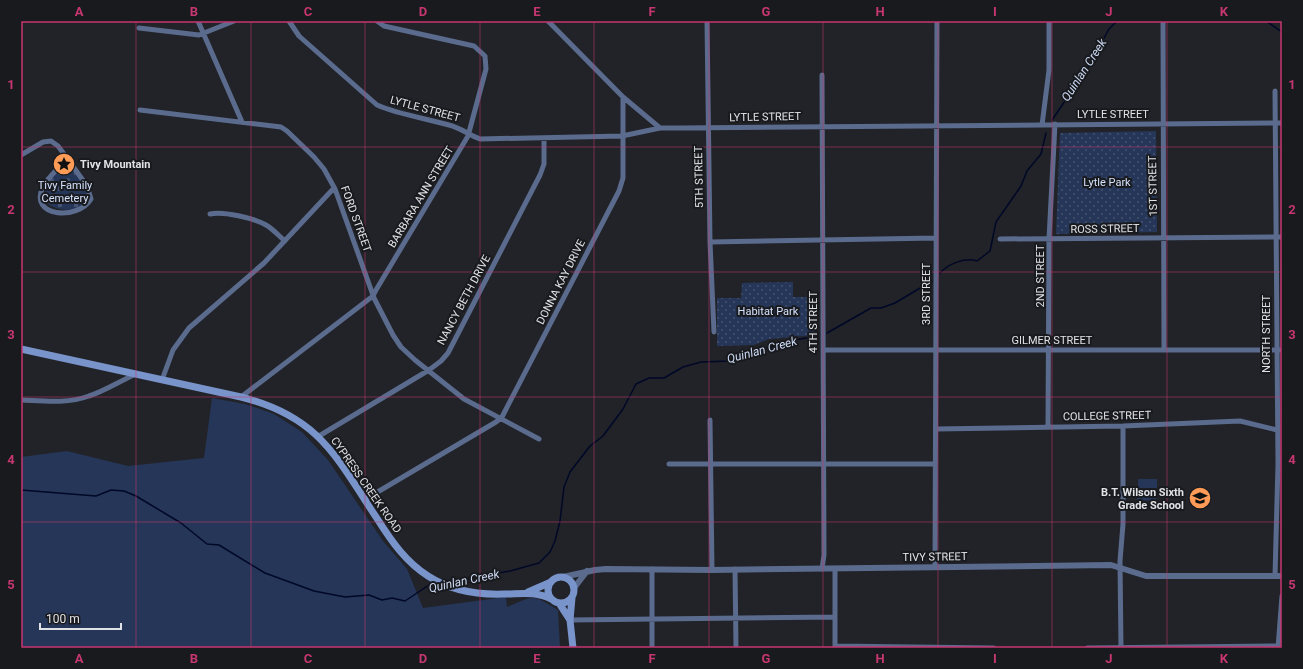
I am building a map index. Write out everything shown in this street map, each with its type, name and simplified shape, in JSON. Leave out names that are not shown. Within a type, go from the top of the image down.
[{"type":"main road","name":"CYPRESS CREEK ROAD","points":[[21,349],[241,396],[259,401],[287,413],[319,436],[336,457],[400,552],[412,564],[436,580],[464,591],[493,594],[526,593],[544,595],[551,599]]},
{"type":"main road","points":[[572,598],[565,603],[559,603],[551,599],[548,590],[551,582],[554,579],[563,577],[570,580],[574,588],[570,620],[573,648]]},
{"type":"main road","name":"CYPRESS CREEK ROAD","points":[[526,593],[551,582]]},
{"type":"main road","points":[[559,603],[570,620]]},
{"type":"street","points":[[198,21],[242,122]]},
{"type":"street","points":[[140,28],[190,35],[204,33],[234,21]]},
{"type":"street","name":"LYTLE STREET","points":[[289,21],[299,36],[378,105],[390,111],[466,130],[469,134],[480,139],[622,136],[660,128],[1282,123]]},
{"type":"street","name":"BARBARA ANN STREET","points":[[241,396],[372,296],[469,134],[486,68],[485,56],[482,51],[474,46],[384,26],[377,21]]},
{"type":"street","points":[[548,21],[623,97],[660,128]]},
{"type":"street","name":"5TH STREET","points":[[707,21],[710,242],[714,332]]},
{"type":"street","name":"3RD STREET","points":[[935,567],[936,21]]},
{"type":"street","points":[[1042,124],[1049,70],[1049,21]]},
{"type":"street","name":"1ST STREET","points":[[1163,21],[1162,125],[1164,350]]},
{"type":"street","name":"4TH STREET","points":[[822,75],[822,568]]},
{"type":"street","name":"NORTH STREET","points":[[1275,90],[1276,237],[1279,350],[1277,430],[1280,464],[1275,576]]},
{"type":"street","name":"DONNA KAY DRIVE","points":[[364,500],[500,418],[506,412],[619,191],[623,178],[623,97]]},
{"type":"street","name":"FORD STREET","points":[[140,110],[281,127],[287,131],[314,157],[334,188],[372,296],[396,341],[410,356],[464,399],[539,439]]},
{"type":"street","name":"2ND STREET","points":[[1048,427],[1050,350],[1049,239],[1055,124]]},
{"type":"street","name":"NANCY BETH DRIVE","points":[[319,436],[429,370],[441,361],[448,353],[540,175],[544,164],[544,138]]},
{"type":"street","points":[[21,155],[43,142],[51,141],[58,146],[67,158],[87,186],[91,199],[85,207],[63,214],[55,213],[45,208],[41,199],[41,193],[46,181],[67,158]]},
{"type":"street","points":[[162,380],[173,350],[189,328],[264,263],[334,188]]},
{"type":"street","points":[[210,214],[221,213],[260,222],[271,228],[285,241]]},
{"type":"street","name":"ROSS STREET","points":[[1000,239],[1282,237]]},
{"type":"street","points":[[710,242],[936,238]]},
{"type":"street","name":"GILMER STREET","points":[[823,350],[1279,350]]},
{"type":"street","points":[[21,400],[61,402],[76,400],[89,396],[136,374]]},
{"type":"street","points":[[710,420],[712,570]]},
{"type":"street","name":"COLLEGE STREET","points":[[936,429],[1123,426],[1240,421],[1277,430]]},
{"type":"street","points":[[1121,648],[1120,561],[1123,524],[1123,426]]},
{"type":"street","points":[[669,464],[936,464]]},
{"type":"street","name":"TIVY STREET","points":[[563,577],[587,571],[606,569],[712,570],[1111,565],[1146,576],[1282,576]]},
{"type":"street","points":[[835,568],[835,647],[994,648]]},
{"type":"street","points":[[652,569],[652,648]]},
{"type":"street","points":[[735,569],[736,648]]},
{"type":"street","points":[[574,588],[587,571]]},
{"type":"street","points":[[1087,648],[1278,647],[1282,596]]},
{"type":"street","points":[[570,620],[835,617]]},
{"type":"green space","name":"Lytle Park","points":[[1156,131],[1157,232],[1056,234],[1060,133]]},
{"type":"green space","name":"Tivy Family Cemetery","points":[[67,162],[83,182],[88,196],[87,202],[83,206],[71,210],[63,210],[50,205],[45,201],[45,195],[51,179]]},
{"type":"green space","name":"Habitat Park","points":[[793,282],[793,297],[815,297],[815,335],[769,339],[754,345],[717,346],[717,298],[741,298],[742,283]]},
{"type":"green space","points":[[212,398],[245,404],[274,414],[302,432],[328,460],[383,541],[407,569],[423,608],[506,597],[507,607],[529,598],[538,599],[558,610],[560,648],[21,648],[21,457],[67,451],[128,466],[204,458]]},
{"type":"green space","points":[[1138,479],[1157,479],[1157,488],[1138,488]]},
{"type":"green space","points":[[1137,491],[1157,492],[1156,501],[1137,500]]},
{"type":"waterway","name":"Quinlan Creek","points":[[1052,120],[1089,66],[1109,29],[1117,21]]},
{"type":"waterway","name":"Quinlan Creek","points":[[1266,21],[1282,32]]},
{"type":"waterway","name":"Quinlan Creek","points":[[940,273],[947,267],[957,262],[967,260],[977,261],[990,251],[996,222],[1021,186],[1027,171],[1041,154],[1046,133]]},
{"type":"waterway","name":"Quinlan Creek","points":[[827,333],[871,308],[881,308],[895,303],[932,281]]},
{"type":"waterway","name":"Quinlan Creek","points":[[448,582],[510,571],[539,563],[550,552],[555,541],[560,521],[564,487],[570,472],[590,446],[603,436],[623,409],[636,384],[649,378],[664,378],[683,367],[701,362],[729,361],[789,341],[818,336]]},
{"type":"waterway","name":"Quinlan Creek","points":[[21,490],[96,496],[111,490],[124,491],[136,496],[181,523],[207,544],[219,545],[265,573],[314,591],[345,597],[369,595],[382,600],[392,598],[405,601],[429,585],[436,584]]},
{"type":"place","name":"Tivy Mountain","points":[[64,164]]},
{"type":"place","name":"B.T. Wilson Sixth Grade School","points":[[1200,498]]}]
